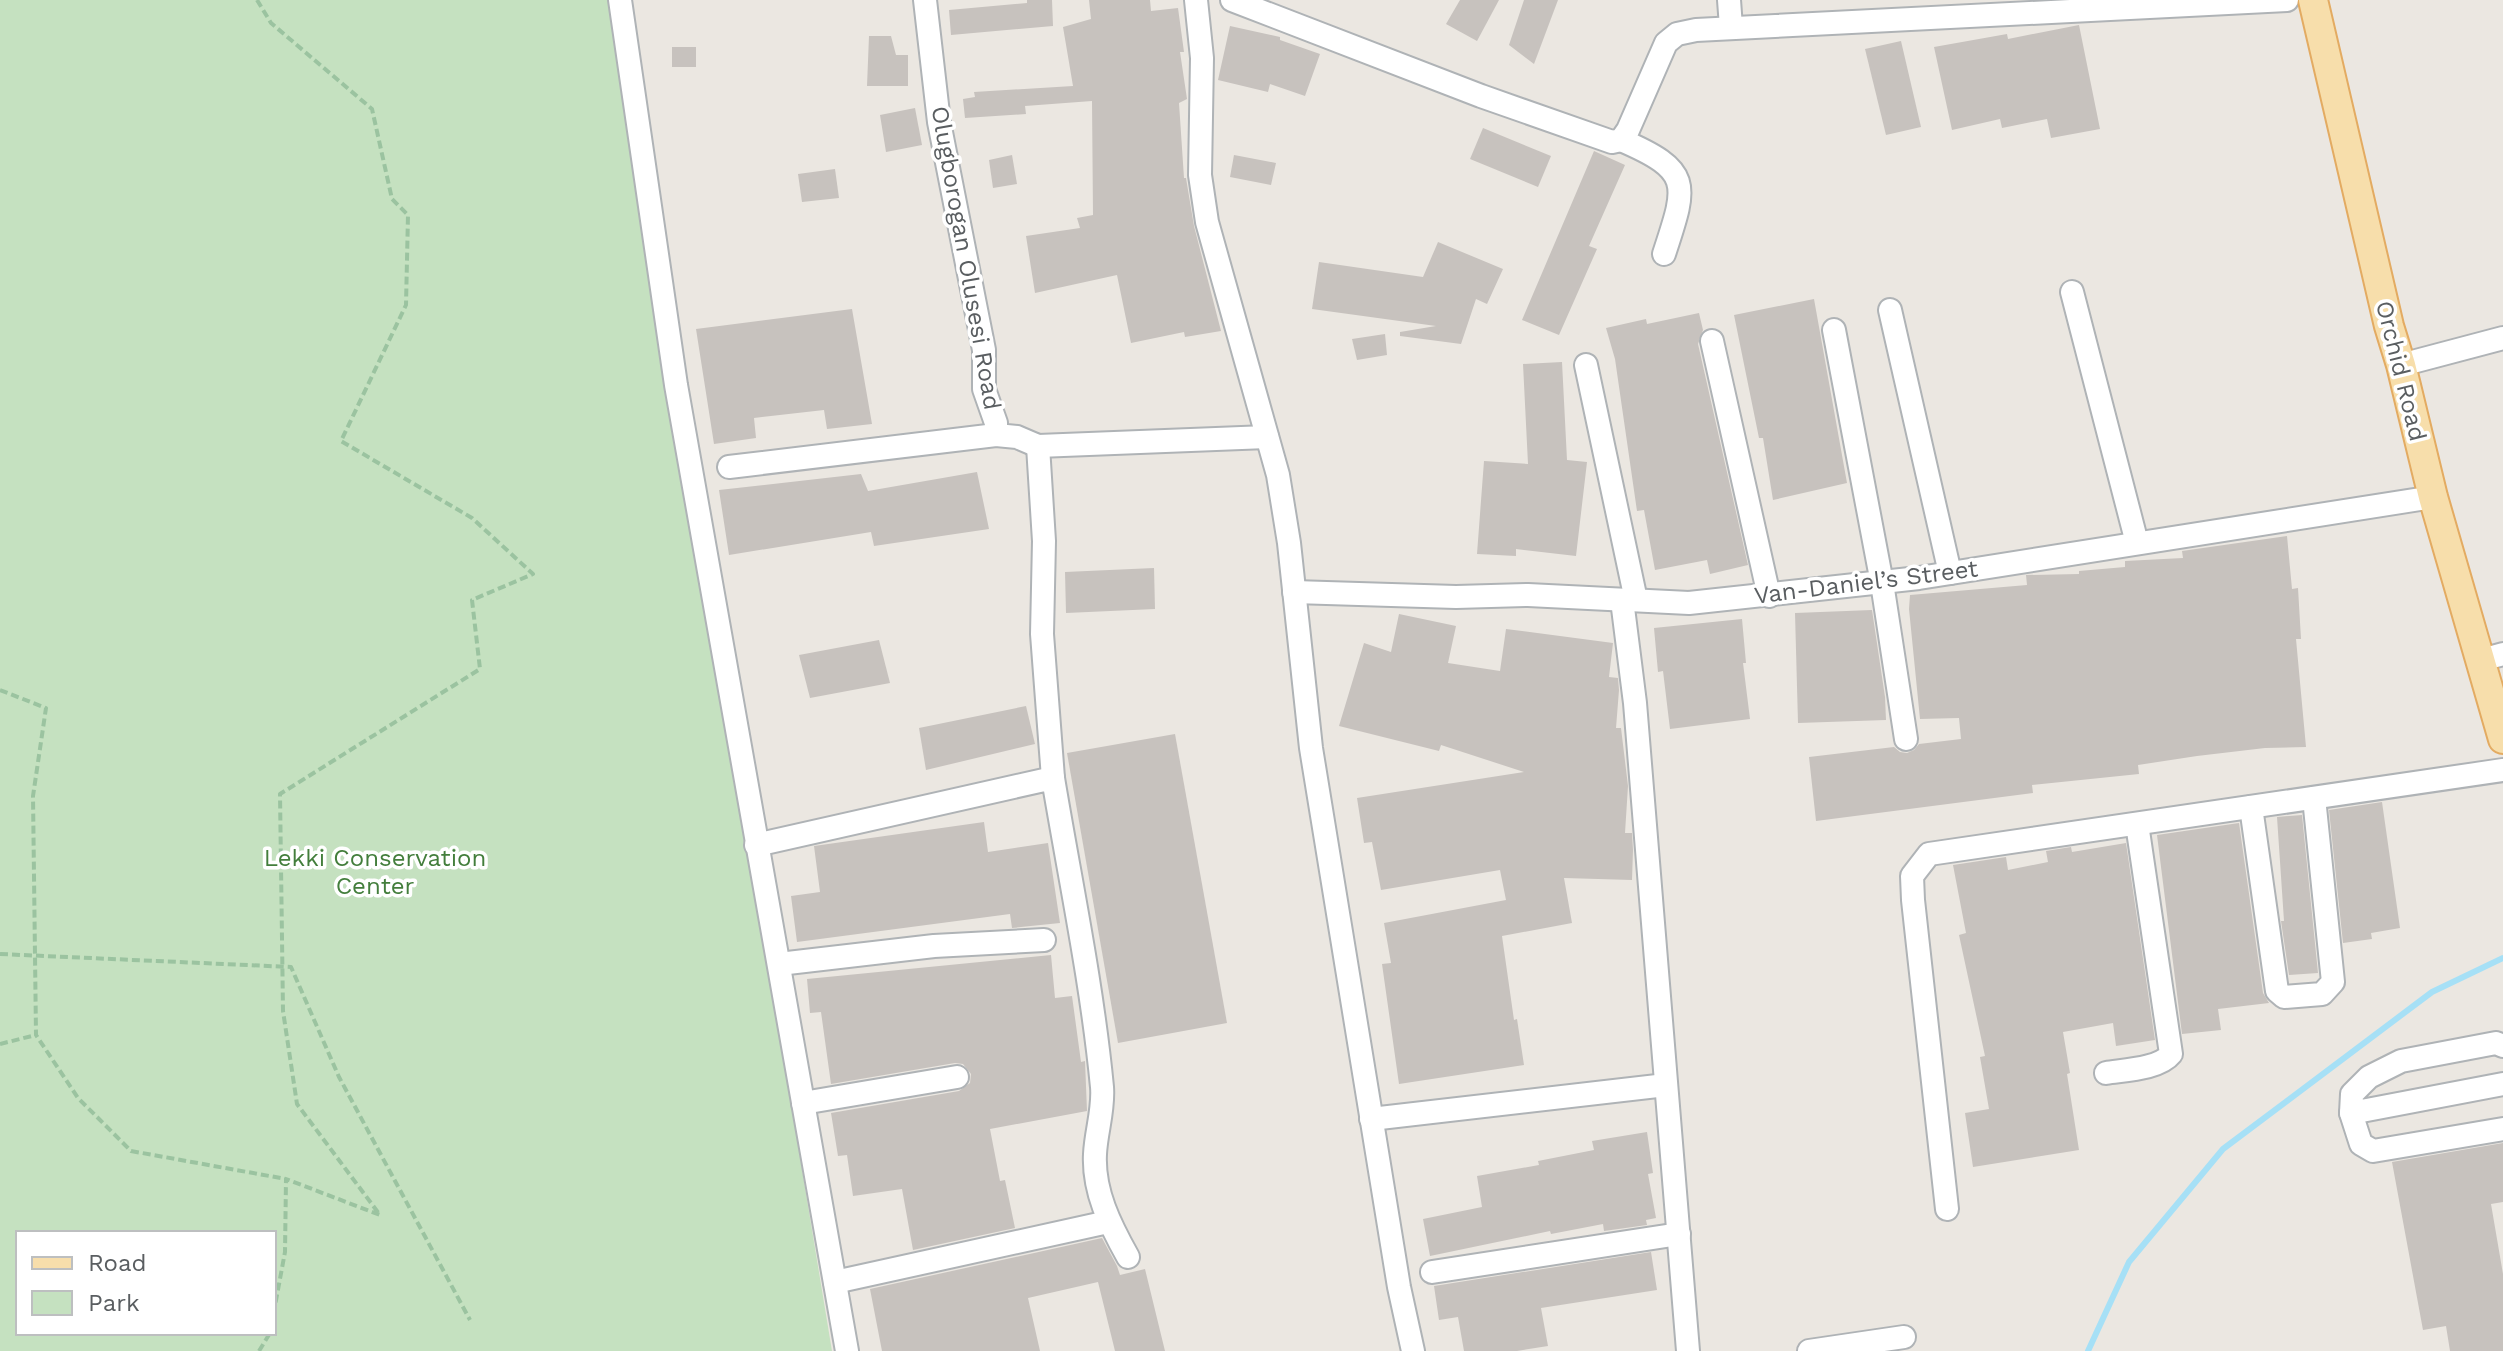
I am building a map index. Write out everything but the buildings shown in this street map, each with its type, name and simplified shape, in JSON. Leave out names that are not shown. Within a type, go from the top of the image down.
[{"type":"main road","name":"Orchid Road","points":[[2313,0],[2389,326],[2433,497],[2492,657],[2503,739]]},
{"type":"street","points":[[620,0],[676,385],[847,1351]]},
{"type":"street","name":"Olugborogan Olusesi Road","points":[[925,0],[939,122],[984,350],[984,389],[996,423],[996,435],[1017,437],[1038,446],[1267,437]]},
{"type":"street","points":[[1196,0],[1202,58],[1200,175],[1207,222],[1278,475],[1311,748],[1399,1287],[1413,1351]]},
{"type":"street","points":[[1232,0],[1601,140],[1621,140],[1659,157],[1676,174],[1680,191],[1678,213],[1664,254]]},
{"type":"street","points":[[1729,0],[1731,27]]},
{"type":"street","points":[[1621,140],[1666,43],[1677,34],[1696,30],[2287,0]]},
{"type":"street","points":[[2072,292],[2137,543]]},
{"type":"street","points":[[1890,310],[1950,573]]},
{"type":"street","points":[[1834,330],[1882,583],[1906,739]]},
{"type":"street","points":[[2401,365],[2503,338]]},
{"type":"street","points":[[1712,341],[1769,596]]},
{"type":"street","points":[[1586,365],[1629,600],[1688,1351]]},
{"type":"street","points":[[729,467],[996,435]]},
{"type":"street","points":[[1038,446],[1044,541],[1042,634],[1053,778],[1082,945],[1102,1090],[1095,1155],[1096,1181],[1108,1222],[1128,1257]]},
{"type":"street","name":"Van-Daniel’s Street","points":[[1294,592],[1456,597],[1528,595],[1689,603],[1882,583],[2433,497]]},
{"type":"street","points":[[1947,1209],[1912,876],[1929,854],[2503,770]]},
{"type":"street","points":[[756,845],[1053,778]]},
{"type":"street","points":[[2251,807],[2277,991],[2284,997],[2322,994],[2333,982],[2314,798]]},
{"type":"street","points":[[2106,1073],[2159,1063],[2171,1054],[2137,824]]},
{"type":"street","points":[[779,964],[934,946],[1044,940]]},
{"type":"street","points":[[2503,1046],[2496,1043],[2401,1061],[2369,1077],[2352,1094],[2351,1113],[2361,1144],[2373,1151],[2503,1129]]},
{"type":"street","points":[[803,1103],[957,1077]]},
{"type":"street","points":[[2351,1113],[2503,1084]]},
{"type":"street","points":[[1371,1119],[1666,1085]]},
{"type":"street","points":[[835,1282],[1108,1222]]},
{"type":"street","points":[[1432,1272],[1679,1234]]},
{"type":"street","points":[[1809,1351],[1904,1337]]},
{"type":"path","points":[[0,690],[46,708],[33,796],[36,1035],[78,1098],[131,1151],[286,1179],[380,1215],[297,1104],[283,1011],[280,794],[480,669],[472,600],[533,574],[472,518],[341,441],[406,305],[408,215],[392,199],[372,109],[271,23],[257,0]]},
{"type":"path","points":[[0,954],[291,967],[339,1077],[470,1320]]},
{"type":"path","points":[[0,1044],[36,1035]]},
{"type":"path","points":[[276,1300],[285,1252],[286,1179]]},
{"type":"green space","name":"Lekki Conservation Center","points":[[0,0],[609,0],[832,1351],[0,1351]]},
{"type":"waterway","points":[[2088,1351],[2129,1262],[2223,1149],[2432,992],[2503,958]]}]
